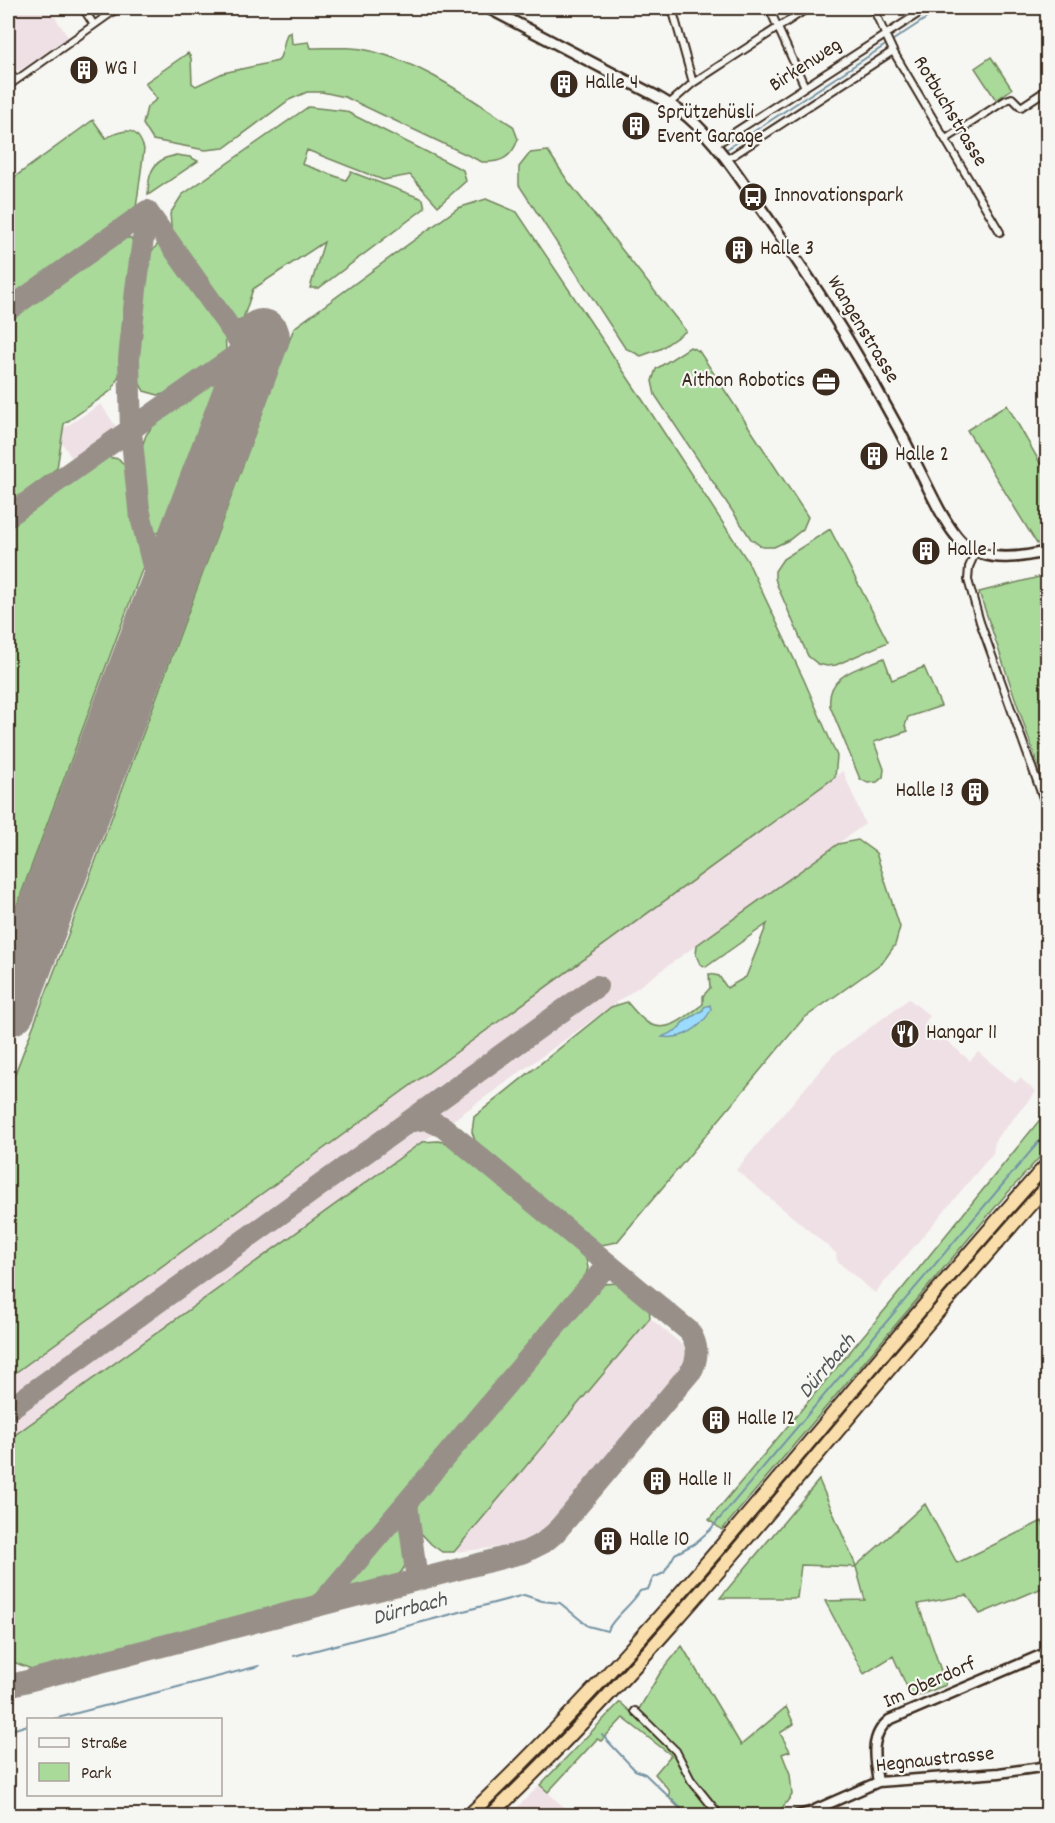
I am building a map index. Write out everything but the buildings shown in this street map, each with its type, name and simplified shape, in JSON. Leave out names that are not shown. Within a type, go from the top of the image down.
[{"type":"highway","points":[[468,1815],[572,1712],[664,1611],[960,1261],[1047,1163]]},
{"type":"highway","points":[[490,1815],[580,1725],[665,1632],[1047,1185]]},
{"type":"main road","name":"Wangenstrasse","points":[[488,8],[669,104],[688,118],[715,145],[841,326],[950,528],[964,544],[976,551]]},
{"type":"main road","points":[[976,551],[1006,557],[1047,551]]},
{"type":"street","points":[[83,8],[94,25]]},
{"type":"street","points":[[8,86],[118,8]]},
{"type":"street","points":[[672,8],[693,83]]},
{"type":"street","points":[[769,8],[805,87]]},
{"type":"street","points":[[669,104],[693,83],[808,8]]},
{"type":"street","name":"Rotbuchstrasse","points":[[873,8],[892,49],[1000,232]]},
{"type":"street","name":"Birkenweg","points":[[715,145],[886,37],[927,8]]},
{"type":"street","points":[[726,160],[892,49]]},
{"type":"street","points":[[8,70],[16,80]]},
{"type":"street","points":[[946,139],[1006,100],[1012,98],[1021,107],[1047,89]]},
{"type":"street","points":[[976,551],[969,567],[968,580],[1047,812]]},
{"type":"street","name":"Im Oberdorf","points":[[878,1782],[873,1752],[879,1731],[889,1720],[1047,1652]]},
{"type":"street","points":[[635,1711],[676,1751],[691,1780],[720,1815]]},
{"type":"street","name":"Hegnaustrasse","points":[[795,1815],[810,1812],[878,1782],[999,1773],[1047,1766]]},
{"type":"shaded area","points":[[8,8],[49,8],[68,37],[19,71],[8,65]]},
{"type":"shaded area","points":[[101,404],[122,436],[78,468],[56,433]]},
{"type":"shaded area","points":[[843,771],[865,824],[8,1440],[8,1378]]},
{"type":"shaded area","points":[[909,999],[930,1016],[925,1022],[970,1061],[978,1052],[1015,1083],[1020,1078],[1036,1092],[995,1140],[993,1153],[875,1293],[837,1261],[836,1253],[736,1170],[833,1055]]},
{"type":"shaded area","points":[[650,1318],[705,1364],[558,1541],[454,1552]]},
{"type":"shaded area","points":[[540,1785],[572,1815],[508,1816]]},
{"type":"green space","points":[[291,32],[292,44],[309,42],[311,48],[364,49],[409,64],[427,73],[513,126],[518,139],[516,145],[501,160],[482,162],[345,97],[322,92],[307,92],[289,100],[224,148],[205,150],[153,140],[143,124],[147,107],[157,99],[145,83],[188,53],[191,58],[192,83],[196,86],[223,73],[278,61],[287,34]]},
{"type":"green space","points":[[991,57],[1012,89],[996,100],[975,68]]},
{"type":"green space","points":[[308,107],[345,111],[463,170],[466,181],[438,206],[410,175],[383,180],[307,150],[302,164],[346,180],[351,172],[423,199],[425,208],[319,288],[310,288],[324,242],[253,289],[243,319],[236,322],[172,235],[170,214],[182,195]]},
{"type":"green space","points":[[93,120],[106,138],[129,131],[138,136],[141,141],[144,149],[136,208],[18,294],[8,279],[8,182]]},
{"type":"green space","points":[[548,151],[567,180],[686,331],[660,349],[641,356],[625,348],[519,185],[519,167],[530,153]]},
{"type":"green space","points":[[176,155],[198,161],[148,195],[149,180],[154,167],[163,159]]},
{"type":"green space","points":[[486,199],[517,212],[747,560],[837,756],[835,777],[8,1378],[8,1092],[294,328],[458,208]]},
{"type":"green space","points":[[120,238],[131,238],[137,249],[122,369],[112,390],[64,424],[57,468],[8,505],[8,318]]},
{"type":"green space","points":[[157,245],[165,247],[225,332],[226,350],[217,363],[170,393],[158,395],[144,391],[136,377],[137,324],[149,254]]},
{"type":"green space","points":[[690,347],[699,351],[808,517],[803,529],[789,540],[774,547],[762,547],[751,539],[655,395],[652,381],[656,369]]},
{"type":"green space","points":[[214,379],[219,379],[164,533],[155,533],[147,500],[140,452],[146,435],[156,421]]},
{"type":"green space","points":[[1007,405],[1047,475],[1047,542],[1037,544],[967,430]]},
{"type":"green space","points":[[107,457],[119,459],[127,468],[143,567],[8,929],[8,529]]},
{"type":"green space","points":[[830,529],[888,642],[836,665],[827,666],[818,664],[808,656],[777,585],[775,571],[783,559]]},
{"type":"green space","points":[[1048,575],[1047,792],[979,592]]},
{"type":"green space","points":[[884,658],[892,680],[924,667],[941,706],[908,717],[905,726],[908,731],[874,742],[884,769],[883,777],[877,782],[868,783],[860,779],[830,706],[830,695],[833,686],[846,674]]},
{"type":"green space","points":[[858,840],[876,853],[900,927],[895,945],[883,962],[803,1019],[617,1242],[601,1245],[584,1237],[478,1149],[472,1132],[474,1117],[611,1007],[627,1002],[648,1023],[663,1027],[684,1018],[703,1004],[703,996],[710,988],[709,974],[719,976],[727,988],[746,977],[767,924],[706,967],[700,964],[696,955],[697,945],[838,844]]},
{"type":"green space","points":[[1047,1111],[1047,1149],[722,1530],[709,1520],[889,1305]]},
{"type":"green space","points":[[438,1141],[453,1144],[585,1253],[588,1268],[584,1281],[349,1562],[311,1599],[279,1610],[39,1672],[8,1660],[8,1440],[422,1142]]},
{"type":"green space","points":[[619,1283],[649,1307],[650,1318],[454,1552],[442,1552],[420,1532],[416,1518],[419,1499],[589,1294],[602,1284]]},
{"type":"green space","points":[[819,1480],[856,1566],[925,1504],[957,1563],[1042,1521],[1047,1532],[1047,1586],[980,1614],[967,1595],[918,1604],[946,1685],[912,1698],[893,1656],[864,1674],[825,1601],[865,1600],[856,1567],[801,1565],[797,1598],[720,1598]]},
{"type":"green space","points":[[403,1520],[408,1560],[402,1571],[395,1578],[339,1594]]},
{"type":"green space","points":[[682,1646],[741,1745],[786,1707],[794,1724],[780,1733],[790,1751],[782,1754],[790,1774],[792,1795],[779,1812],[780,1815],[720,1815],[678,1761],[690,1782],[718,1815],[686,1815],[670,1799],[669,1790],[655,1774],[671,1755],[623,1718],[601,1741],[597,1739],[548,1792],[540,1785],[620,1702],[635,1716],[660,1673]]},
{"type":"water","points":[[710,1005],[711,1010],[707,1016],[691,1031],[677,1037],[662,1037],[676,1030],[682,1023]]},
{"type":"waterway","points":[[727,149],[942,8]]},
{"type":"waterway","name":"Dürrbach","points":[[294,1656],[524,1595],[542,1601],[560,1603],[588,1626],[607,1631],[640,1591],[648,1589],[653,1578],[664,1573],[675,1554],[694,1544],[710,1530],[1048,1131]]},
{"type":"waterway","name":"Dürrbach","points":[[58,1718],[259,1666]]},
{"type":"waterway","name":"Dürrbach","points":[[8,1731],[27,1725]]},
{"type":"waterway","points":[[602,1735],[635,1770],[645,1774],[689,1816]]},
{"type":"taxiway","points":[[147,211],[129,359],[131,431],[139,509],[156,578],[158,595],[156,617]]},
{"type":"taxiway","points":[[147,211],[245,349]]},
{"type":"taxiway","points":[[8,310],[147,211]]},
{"type":"taxiway","points":[[8,516],[262,337]]},
{"type":"taxiway","points":[[8,1410],[597,986]]},
{"type":"taxiway","points":[[320,1605],[525,1552],[543,1543],[555,1533],[692,1370],[696,1360],[696,1345],[689,1331],[443,1127],[426,1119],[408,1122]]},
{"type":"taxiway","points":[[8,1686],[320,1605],[608,1264]]},
{"type":"taxiway","points":[[407,1504],[417,1580]]},
{"type":"runway","points":[[8,1008],[262,337]]},
{"type":"place","name":"WG 1","points":[[84,70]]},
{"type":"place","name":"Halle 4","points":[[564,84]]},
{"type":"place","name":"Sprützehüsli Event Garage","points":[[636,126]]},
{"type":"place","name":"Innovationspark","points":[[753,197]]},
{"type":"place","name":"Halle 3","points":[[739,250]]},
{"type":"place","name":"Aithon Robotics","points":[[826,382]]},
{"type":"place","name":"Halle 2","points":[[874,456]]},
{"type":"place","name":"Halle 1","points":[[926,551]]},
{"type":"place","name":"Halle 13","points":[[975,792]]},
{"type":"place","name":"Hangar 11","points":[[905,1034]]},
{"type":"place","name":"Halle 12","points":[[716,1420]]},
{"type":"place","name":"Halle 11","points":[[657,1481]]},
{"type":"place","name":"Halle 10","points":[[608,1541]]}]
